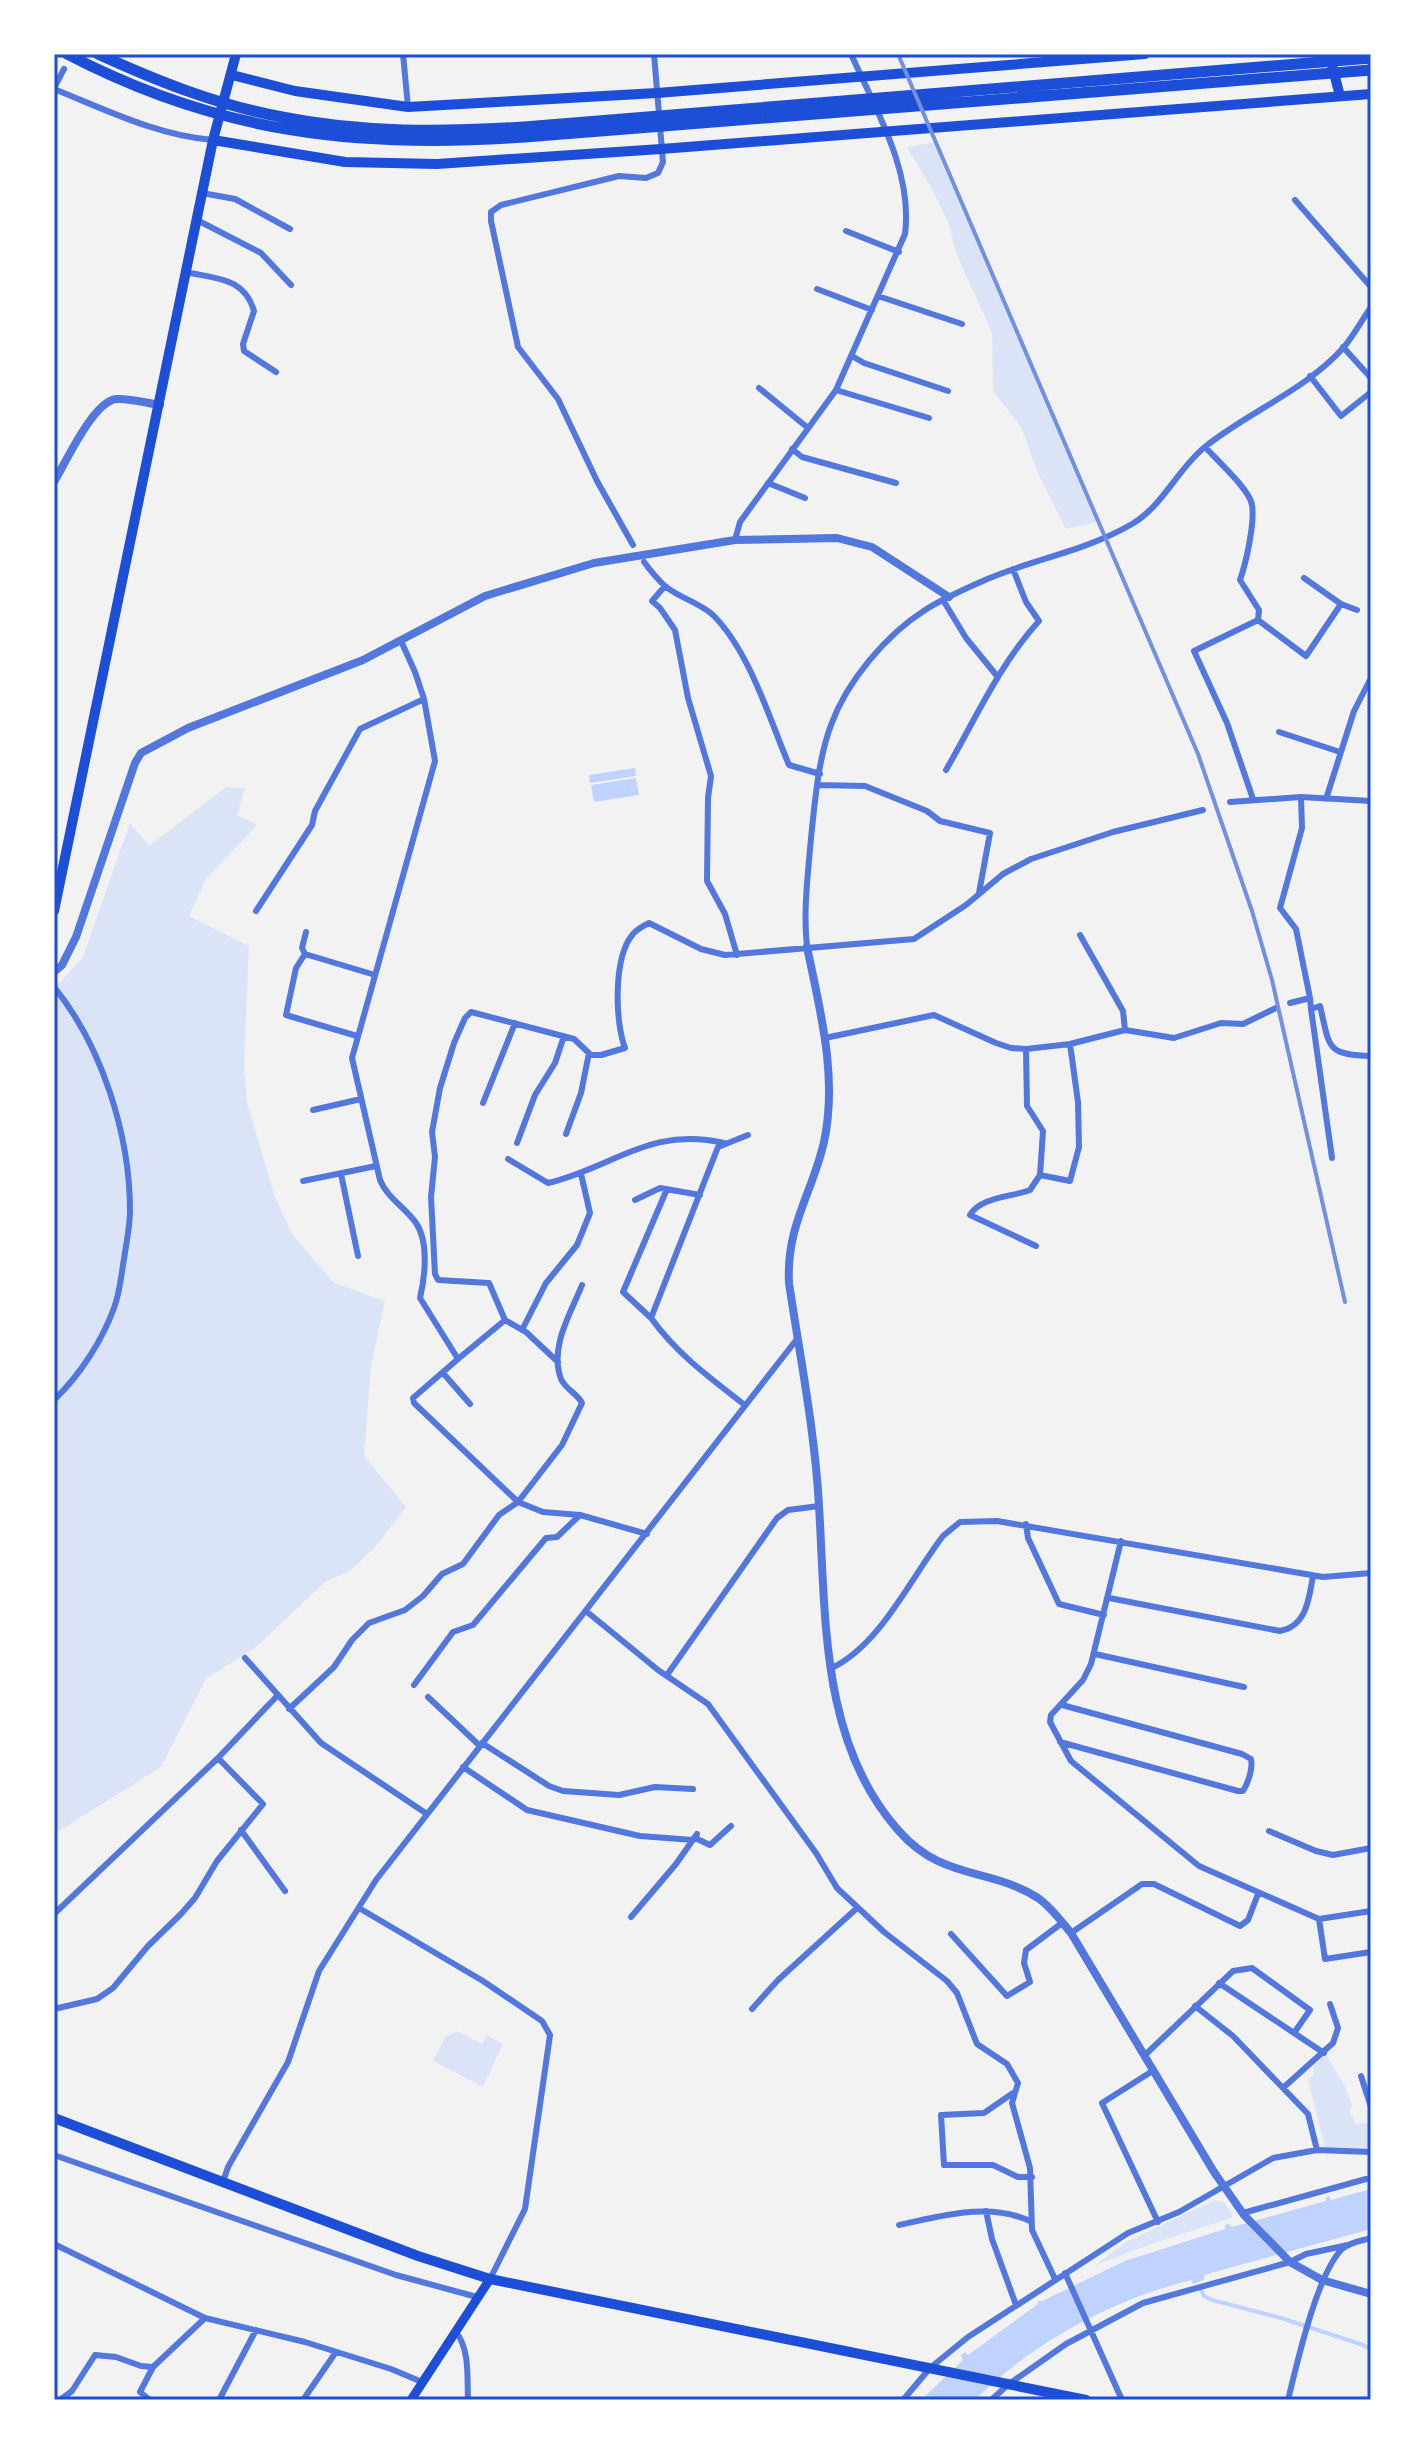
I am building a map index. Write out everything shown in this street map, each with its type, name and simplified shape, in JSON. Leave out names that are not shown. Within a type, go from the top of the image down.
[{"type":"highway","points":[[67,54],[126,82],[314,128],[482,135],[1069,89],[1371,70]]},
{"type":"highway","points":[[98,54],[184,97]]},
{"type":"highway","points":[[1069,89],[1371,58]]},
{"type":"main road","points":[[54,911],[213,140],[236,54]]},
{"type":"main road","points":[[232,75],[307,93],[408,107],[657,93],[1145,54]]},
{"type":"main road","points":[[1329,54],[1339,93]]},
{"type":"main road","points":[[213,140],[345,162],[387,165],[489,162],[1065,118],[1339,93],[1371,94]]},
{"type":"main road","points":[[54,2118],[418,2256],[490,2279],[1086,2400]]},
{"type":"main road","points":[[411,2400],[490,2279]]},
{"type":"street","points":[[403,54],[402,72],[408,107]]},
{"type":"street","points":[[633,545],[597,481],[558,399],[518,347],[491,212],[501,205],[619,176],[652,177],[661,169],[654,54]]},
{"type":"street","points":[[735,540],[740,522],[836,390],[899,252],[906,223],[906,193],[881,121],[851,54]]},
{"type":"street","points":[[64,69],[54,88],[189,138],[213,140]]},
{"type":"street","points":[[202,193],[235,199],[290,229]]},
{"type":"street","points":[[1295,200],[1371,287]]},
{"type":"street","points":[[197,220],[261,253],[291,285]]},
{"type":"street","points":[[846,231],[899,252]]},
{"type":"street","points":[[186,272],[242,288],[254,311],[243,344],[244,351],[276,372]]},
{"type":"street","points":[[817,289],[872,310]]},
{"type":"street","points":[[878,296],[962,324]]},
{"type":"street","points":[[1371,307],[1343,347],[1310,376],[1205,447],[1151,509],[1134,523],[946,598],[914,618],[894,636],[852,685],[832,721],[820,774],[807,886],[807,947],[825,1038],[828,1092],[824,1142],[789,1247],[789,1283],[819,1506],[824,1617],[844,1731],[854,1760],[876,1802],[922,1854],[936,1862],[1018,1888],[1044,1903],[1071,1933],[1224,2187],[1244,2214],[1288,2260],[1322,2280],[1371,2294]]},
{"type":"street","points":[[1343,347],[1371,378]]},
{"type":"street","points":[[852,356],[864,363],[948,391]]},
{"type":"street","points":[[1310,376],[1341,416],[1371,392]]},
{"type":"street","points":[[759,388],[808,428]]},
{"type":"street","points":[[836,390],[929,418]]},
{"type":"street","points":[[54,482],[105,402],[119,399],[160,405]]},
{"type":"street","points":[[1205,447],[1247,495],[1252,505],[1247,561],[1240,580],[1259,610],[1258,620]]},
{"type":"street","points":[[792,449],[802,457],[896,483]]},
{"type":"street","points":[[768,483],[805,498]]},
{"type":"street","points":[[54,972],[62,965],[76,937],[141,753],[188,728],[363,660],[485,596],[516,585],[594,563],[735,540],[837,538],[872,547],[946,598],[966,638],[997,676]]},
{"type":"street","points":[[644,562],[665,586],[716,618],[733,640],[753,680],[789,765],[820,774]]},
{"type":"street","points":[[946,770],[997,676],[1039,621],[1026,602],[1013,569]]},
{"type":"street","points":[[1304,578],[1341,604],[1357,610]]},
{"type":"street","points":[[665,586],[652,601],[675,630],[688,698],[711,776],[707,881],[725,914],[737,955]]},
{"type":"street","points":[[1258,620],[1306,656],[1341,604]]},
{"type":"street","points":[[1253,799],[1227,723],[1194,651],[1258,620]]},
{"type":"street","points":[[401,641],[424,699],[435,752],[434,771],[352,1058],[376,1166],[386,1195],[417,1224],[423,1247],[424,1280],[420,1298],[458,1359]]},
{"type":"street","points":[[1326,799],[1354,711],[1371,678]]},
{"type":"street","points":[[256,911],[312,825],[315,811],[360,729],[424,699]]},
{"type":"street","points":[[1279,732],[1340,752]]},
{"type":"street","points":[[818,785],[865,786],[927,811],[940,821],[990,833],[979,893]]},
{"type":"street","points":[[1301,797],[1302,828],[1280,908],[1296,929],[1310,998],[1332,1158]]},
{"type":"street","points":[[1230,802],[1301,797],[1371,801]]},
{"type":"street","points":[[558,1362],[522,1330],[505,1320],[489,1283],[438,1280],[435,1274],[431,1197],[435,1157],[432,1132],[440,1088],[465,1018],[471,1012],[574,1039],[589,1053],[601,1055],[625,1048],[618,1030],[619,986],[630,937],[649,923],[701,949],[725,955],[914,939],[966,905],[1017,865],[1062,847],[1203,810]]},
{"type":"street","points":[[306,932],[302,948],[305,954],[375,975]]},
{"type":"street","points":[[1080,935],[1123,1011],[1125,1030]]},
{"type":"street","points":[[305,954],[296,968],[286,1015],[357,1036]]},
{"type":"street","points":[[54,987],[97,1059],[112,1098],[125,1148],[130,1212],[120,1285],[111,1315],[89,1356],[54,1400]]},
{"type":"street","points":[[1290,1003],[1310,998]]},
{"type":"street","points":[[1311,1009],[1320,1006],[1333,1049],[1340,1054],[1371,1056]]},
{"type":"street","points":[[825,1038],[934,1015],[996,1043],[1026,1049],[1070,1044],[1125,1030],[1174,1038],[1221,1023],[1243,1024],[1276,1008]]},
{"type":"street","points":[[483,1103],[515,1023]]},
{"type":"street","points":[[517,1143],[535,1095],[555,1063],[564,1036]]},
{"type":"street","points":[[1040,1175],[1070,1181],[1079,1147],[1078,1102],[1070,1044]]},
{"type":"street","points":[[1026,1049],[1027,1106],[1043,1131],[1040,1175],[1030,1190],[973,1208],[970,1215],[1036,1246]]},
{"type":"street","points":[[566,1134],[581,1093],[589,1053]]},
{"type":"street","points":[[313,1110],[361,1099]]},
{"type":"street","points":[[651,1318],[718,1147],[748,1135]]},
{"type":"street","points":[[508,1159],[548,1183],[581,1174],[626,1153],[666,1140],[704,1139],[724,1143]]},
{"type":"street","points":[[303,1181],[376,1166]]},
{"type":"street","points":[[341,1174],[358,1256]]},
{"type":"street","points":[[522,1330],[546,1283],[577,1245],[590,1213],[581,1174]]},
{"type":"street","points":[[635,1200],[660,1188],[700,1195]]},
{"type":"street","points":[[667,1189],[623,1292],[651,1318],[669,1343],[691,1365],[745,1405]]},
{"type":"street","points":[[289,1709],[334,1667],[352,1640],[369,1623],[405,1610],[423,1596],[442,1574],[463,1564],[499,1515],[518,1502],[562,1445],[582,1403],[561,1379],[558,1362],[567,1315],[582,1285]]},
{"type":"street","points":[[505,1320],[413,1398],[414,1403],[518,1502],[543,1512],[580,1515],[647,1534]]},
{"type":"street","points":[[223,2182],[228,2167],[288,2062],[319,1971],[376,1880],[797,1339]]},
{"type":"street","points":[[443,1373],[470,1404]]},
{"type":"street","points":[[667,1675],[777,1518],[788,1510],[819,1506]]},
{"type":"street","points":[[414,1685],[453,1632],[473,1625],[546,1538],[557,1537],[580,1515]]},
{"type":"street","points":[[832,1668],[851,1658],[871,1636],[951,1528],[966,1520],[1026,1524],[1313,1576],[1371,1573]]},
{"type":"street","points":[[1026,1524],[1028,1538],[1059,1604],[1104,1615]]},
{"type":"street","points":[[1121,1541],[1095,1654],[1083,1680],[1051,1715],[1050,1722],[1071,1761],[1199,1866],[1319,1919],[1371,1911]]},
{"type":"street","points":[[1109,1598],[1280,1631],[1295,1625],[1307,1609],[1313,1576]]},
{"type":"street","points":[[586,1611],[708,1704],[816,1853],[837,1888],[915,1958],[947,1981],[957,1993],[977,2044],[1012,2070],[1018,2081],[1012,2103],[1032,2177],[1030,2221],[1036,2243],[1055,2279]]},
{"type":"street","points":[[1095,1654],[1244,1687]]},
{"type":"street","points":[[245,1658],[321,1743],[427,1814]]},
{"type":"street","points":[[54,1914],[218,1758],[278,1695]]},
{"type":"street","points":[[428,1697],[481,1744],[549,1786],[563,1791],[619,1795],[655,1787],[693,1789]]},
{"type":"street","points":[[1060,1742],[1238,1791],[1243,1791],[1252,1764],[1251,1759],[1242,1754],[1062,1705]]},
{"type":"street","points":[[54,2009],[97,1999],[113,1988],[148,1946],[195,1898],[209,1872],[263,1804],[218,1758]]},
{"type":"street","points":[[463,1767],[527,1810],[640,1836],[695,1837],[710,1845],[731,1826]]},
{"type":"street","points":[[241,1830],[285,1891]]},
{"type":"street","points":[[1269,1831],[1333,1855],[1371,1848]]},
{"type":"street","points":[[631,1917],[695,1837]]},
{"type":"street","points":[[1071,1933],[1142,1884],[1154,1884],[1240,1926],[1248,1920],[1258,1894]]},
{"type":"street","points":[[359,1908],[483,1981],[542,2021],[550,2035],[525,2209],[490,2279]]},
{"type":"street","points":[[752,2009],[778,1980],[857,1908]]},
{"type":"street","points":[[1319,1919],[1325,1959],[1371,1952]]},
{"type":"street","points":[[951,1934],[1007,1996],[1030,1982],[1024,1963],[1026,1950],[1062,1923]]},
{"type":"street","points":[[1145,2055],[1233,1971],[1252,1968],[1310,2010],[1294,2033]]},
{"type":"street","points":[[1219,1983],[1324,2053]]},
{"type":"street","points":[[1284,2087],[1333,2043],[1337,2031],[1330,2004]]},
{"type":"street","points":[[1195,2006],[1233,2036],[1308,2114],[1317,2150]]},
{"type":"street","points":[[1154,2070],[1102,2103],[1158,2222]]},
{"type":"street","points":[[1361,2076],[1371,2107]]},
{"type":"street","points":[[1013,2093],[984,2113],[941,2115],[944,2165],[993,2165],[1018,2177],[1032,2177]]},
{"type":"street","points":[[903,2400],[968,2337],[1128,2233],[1158,2222],[1273,2158],[1317,2150],[1371,2152]]},
{"type":"street","points":[[54,2155],[396,2275],[477,2297]]},
{"type":"street","points":[[1244,2214],[1366,2179]]},
{"type":"street","points":[[899,2225],[951,2214],[986,2211],[1005,2212],[1030,2221]]},
{"type":"street","points":[[986,2211],[992,2239],[1016,2305]]},
{"type":"street","points":[[991,2400],[1006,2384],[1054,2351],[1143,2303],[1306,2254],[1371,2238]]},
{"type":"street","points":[[54,2244],[205,2318],[336,2352],[422,2382]]},
{"type":"street","points":[[1288,2400],[1322,2280],[1340,2251],[1348,2245]]},
{"type":"street","points":[[1066,2276],[1122,2400]]},
{"type":"street","points":[[134,2400],[153,2367],[205,2318]]},
{"type":"street","points":[[219,2400],[256,2330]]},
{"type":"street","points":[[456,2332],[463,2341],[466,2354],[468,2400]]},
{"type":"street","points":[[303,2400],[336,2352]]},
{"type":"street","points":[[60,2400],[72,2391],[95,2355],[153,2367]]},
{"type":"street","points":[[140,2392],[150,2400]]},
{"type":"shaded area","points":[[933,142],[1098,522],[1066,529],[1037,471],[1021,427],[993,391],[992,333],[957,255],[948,222],[907,148]]},
{"type":"shaded area","points":[[226,787],[245,788],[237,815],[257,825],[206,879],[189,916],[249,946],[244,1064],[247,1103],[275,1197],[292,1234],[334,1283],[385,1301],[371,1366],[364,1456],[406,1507],[377,1545],[350,1571],[325,1582],[256,1647],[206,1679],[161,1767],[54,1834],[54,989],[83,957],[130,823],[149,846]]},
{"type":"shaded area","points":[[457,2031],[482,2044],[487,2035],[503,2044],[483,2087],[433,2061],[445,2037]]},
{"type":"shaded area","points":[[1326,2055],[1345,2086],[1352,2107],[1349,2110],[1356,2124],[1366,2123],[1371,2129],[1371,2148],[1325,2148],[1308,2080],[1314,2073],[1313,2066]]},
{"type":"shaded area","points":[[1215,2200],[1224,2202],[1234,2217],[1094,2266],[1126,2242]]},
{"type":"water","points":[[635,768],[636,776],[590,783],[589,775]]},
{"type":"water","points":[[636,778],[639,795],[594,802],[591,785]]},
{"type":"water","points":[[1371,2189],[1371,2229],[1204,2275],[1204,2280],[1193,2284],[1191,2280],[1132,2299],[1103,2311],[1048,2342],[975,2400],[921,2400],[963,2360],[961,2355],[965,2352],[968,2355],[1038,2304],[1037,2301],[1125,2261],[1225,2229],[1225,2225],[1231,2227],[1326,2201],[1329,2196],[1331,2200]]},
{"type":"waterway","points":[[1200,2288],[1204,2296],[1212,2300],[1281,2318],[1371,2350]]},
{"type":"railway","points":[[898,54],[1198,754],[1252,911],[1272,980],[1345,1302]]}]
